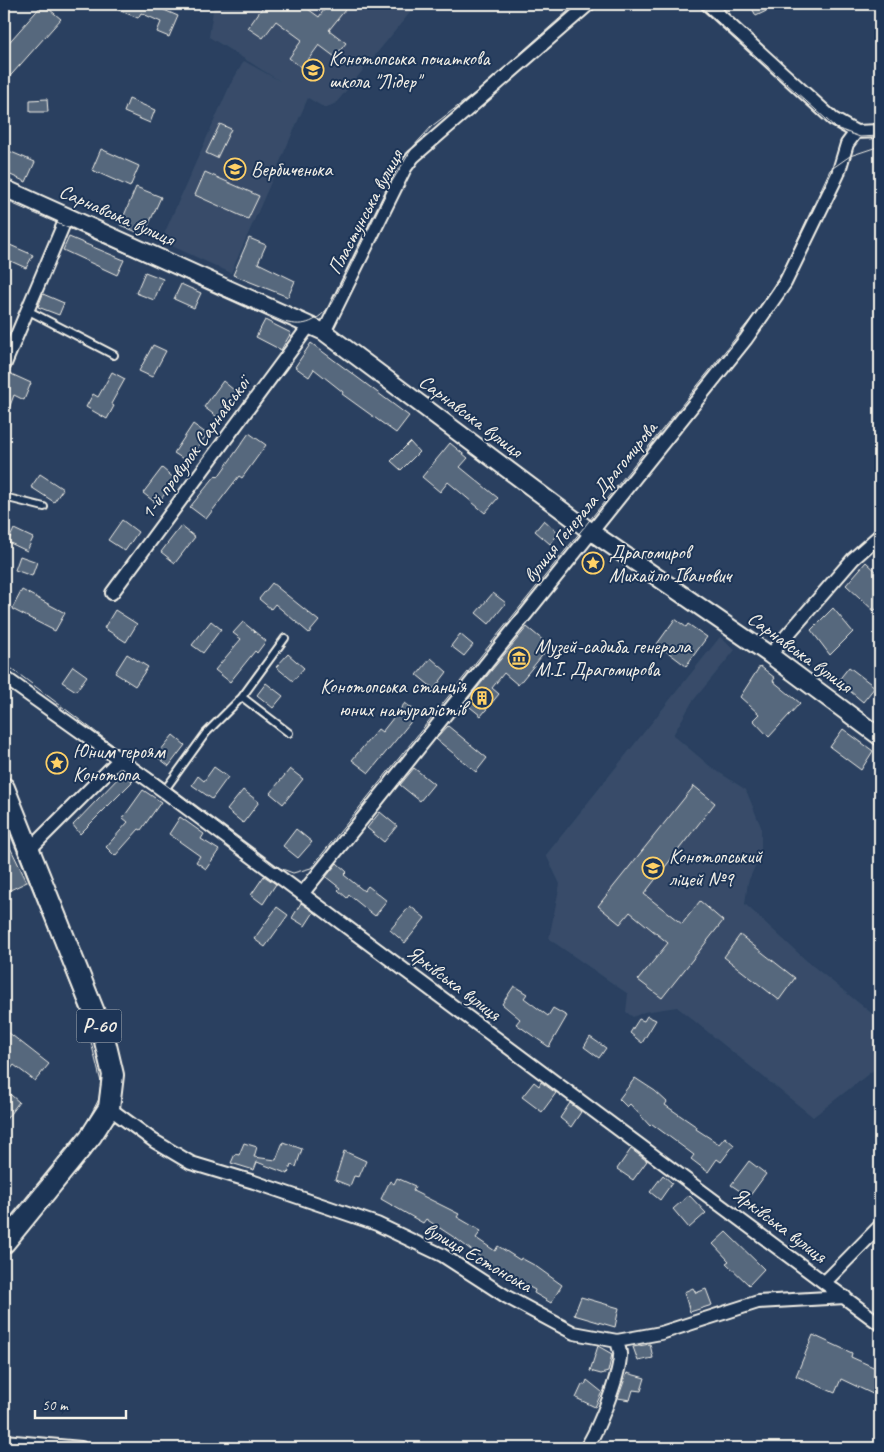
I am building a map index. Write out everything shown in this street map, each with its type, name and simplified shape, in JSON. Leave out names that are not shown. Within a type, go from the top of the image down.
[{"type":"main road","name":"Р-60","points":[[4,788],[104,1038],[113,1075],[109,1108],[91,1136],[4,1244]]},
{"type":"street","name":"Пластунська вулиця","points":[[317,329],[405,168],[413,157],[589,4]]},
{"type":"street","points":[[707,4],[833,119],[856,132],[880,131]]},
{"type":"street","name":"вулиця Генерала Драгомирова","points":[[302,894],[590,531],[746,339],[785,283],[838,174],[847,144],[856,132]]},
{"type":"street","name":"Сарнавська вулиця","points":[[4,188],[317,329],[590,531],[770,655],[880,737]]},
{"type":"street","points":[[4,366],[26,309],[67,216]]},
{"type":"street","name":"1-й провулок Сарнавської","points":[[112,593],[317,329]]},
{"type":"street","points":[[770,655],[853,559],[880,535]]},
{"type":"street","name":"Ярківська вулиця","points":[[4,677],[164,791],[880,1324]]},
{"type":"street","points":[[29,850],[120,760]]},
{"type":"street","name":"вулиця Естонська","points":[[109,1108],[154,1141],[191,1163],[254,1182],[377,1224],[442,1255],[507,1297],[574,1333],[617,1341],[661,1333],[758,1302],[845,1297]]},
{"type":"street","points":[[825,1282],[880,1226]]},
{"type":"street","points":[[586,1448],[592,1439],[610,1391],[620,1356],[617,1341]]},
{"type":"street","points":[[4,1441],[81,1448]]},
{"type":"lane","points":[[26,309],[114,356]]},
{"type":"lane","points":[[4,497],[44,507]]},
{"type":"lane","points":[[164,791],[206,733],[242,697],[285,638]]},
{"type":"lane","points":[[242,697],[289,733]]},
{"type":"shaded area","points":[[214,4],[417,4],[336,103],[325,108],[308,98],[231,273],[161,241],[230,85],[244,61],[280,81],[209,37]]},
{"type":"shaded area","name":"Конотопський ліцей №9","points":[[720,637],[735,650],[692,702],[673,735],[711,767],[746,790],[761,827],[761,853],[748,882],[745,904],[808,962],[880,1020],[880,1065],[813,1117],[677,1007],[644,1012],[633,1017],[626,1012],[628,994],[549,939],[560,884],[546,855]]},
{"type":"building","points":[[43,4],[61,19],[4,83],[4,48]]},
{"type":"building","points":[[104,4],[150,4],[178,16],[169,37],[157,32],[161,22],[141,13],[138,18]]},
{"type":"building","points":[[265,4],[301,4],[319,17],[328,4],[337,4],[345,10],[329,30],[346,43],[335,57],[319,45],[302,68],[289,58],[302,40],[276,21],[263,38],[248,28]]},
{"type":"building","points":[[750,4],[781,4],[756,16]]},
{"type":"building","points":[[47,99],[48,112],[30,112],[30,100]]},
{"type":"building","points":[[129,99],[155,110],[150,123],[124,112]]},
{"type":"building","points":[[220,124],[231,129],[217,158],[206,153]]},
{"type":"building","points":[[4,149],[35,162],[26,182],[4,172]]},
{"type":"building","points":[[101,149],[139,166],[130,187],[92,170]]},
{"type":"building","points":[[205,172],[259,196],[248,219],[195,195]]},
{"type":"building","points":[[136,187],[161,197],[144,235],[120,225]]},
{"type":"building","points":[[69,237],[124,260],[117,275],[63,250]]},
{"type":"building","points":[[249,238],[266,245],[258,263],[295,281],[288,297],[233,275]]},
{"type":"building","points":[[10,245],[33,255],[26,268],[4,258]]},
{"type":"building","points":[[145,272],[163,279],[154,300],[136,293]]},
{"type":"building","points":[[181,284],[201,293],[194,308],[174,299]]},
{"type":"building","points":[[43,294],[64,303],[59,315],[38,307]]},
{"type":"building","points":[[265,320],[291,333],[281,350],[256,337]]},
{"type":"building","points":[[311,343],[409,416],[396,433],[342,394],[343,392],[314,369],[309,377],[295,367]]},
{"type":"building","points":[[153,345],[166,351],[152,377],[139,371]]},
{"type":"building","points":[[112,372],[125,379],[111,404],[114,406],[107,419],[86,407],[93,394],[98,397]]},
{"type":"building","points":[[9,373],[31,383],[24,400],[14,395],[5,419],[4,384]]},
{"type":"building","points":[[223,381],[240,395],[221,420],[204,407]]},
{"type":"building","points":[[193,424],[207,434],[188,462],[174,453]]},
{"type":"building","points":[[249,433],[266,445],[242,478],[239,476],[206,519],[190,507],[216,475],[218,477]]},
{"type":"building","points":[[410,442],[419,452],[401,470],[391,461]]},
{"type":"building","points":[[450,443],[468,458],[460,467],[498,498],[485,513],[448,482],[440,492],[422,477]]},
{"type":"building","points":[[162,468],[176,480],[157,504],[143,493]]},
{"type":"building","points":[[40,474],[63,489],[54,502],[31,487]]},
{"type":"building","points":[[122,520],[138,532],[125,551],[108,540]]},
{"type":"building","points":[[544,520],[559,533],[550,544],[535,531]]},
{"type":"building","points":[[181,526],[195,537],[175,563],[161,552]]},
{"type":"building","points":[[14,529],[33,538],[27,551],[8,542]]},
{"type":"building","points":[[20,556],[37,562],[32,576],[15,570]]},
{"type":"building","points":[[866,562],[880,575],[880,605],[874,611],[846,585]]},
{"type":"building","points":[[272,583],[319,621],[309,633],[275,604],[271,609],[259,599]]},
{"type":"building","points":[[22,590],[65,613],[55,631],[12,609]]},
{"type":"building","points":[[493,593],[506,603],[489,624],[476,613]]},
{"type":"building","points":[[833,608],[853,632],[830,655],[811,630]]},
{"type":"building","points":[[115,610],[137,624],[126,642],[104,628]]},
{"type":"building","points":[[675,619],[686,627],[688,624],[707,637],[686,666],[657,644]]},
{"type":"building","points":[[211,621],[221,629],[203,653],[192,645]]},
{"type":"building","points":[[243,622],[266,641],[257,653],[255,651],[230,682],[215,670],[241,639],[233,633]]},
{"type":"building","name":"Музей-садиба генерала М.І. Драгомирова","points":[[527,627],[550,646],[518,685],[504,673],[492,688],[499,694],[481,716],[465,703]]},
{"type":"building","points":[[460,634],[473,645],[464,656],[451,646]]},
{"type":"building","points":[[127,654],[148,667],[135,686],[115,673]]},
{"type":"building","points":[[288,654],[304,668],[293,681],[276,667]]},
{"type":"building","points":[[431,658],[447,672],[434,689],[417,675]]},
{"type":"building","points":[[73,666],[87,676],[76,691],[62,682]]},
{"type":"building","points":[[760,666],[775,678],[773,681],[800,703],[769,737],[753,720],[759,714],[740,697]]},
{"type":"building","points":[[849,667],[875,687],[863,702],[838,681]]},
{"type":"building","points":[[266,683],[283,696],[273,708],[257,695]]},
{"type":"building","points":[[405,703],[418,713],[369,773],[352,760],[378,729],[382,732]]},
{"type":"building","points":[[448,726],[487,758],[476,772],[436,739]]},
{"type":"building","points":[[843,729],[873,751],[861,770],[830,747]]},
{"type":"building","points":[[173,735],[185,745],[169,766],[156,756]]},
{"type":"building","points":[[214,767],[228,777],[212,799],[192,785],[198,776],[204,781]]},
{"type":"building","points":[[414,768],[434,784],[420,801],[400,785]]},
{"type":"building","points":[[290,769],[303,779],[283,804],[270,793]]},
{"type":"building","points":[[122,774],[133,781],[80,834],[73,825]]},
{"type":"building","points":[[694,786],[715,803],[644,894],[682,924],[700,901],[723,921],[662,998],[638,980],[668,943],[630,912],[620,924],[598,906]]},
{"type":"building","points":[[143,790],[161,802],[141,830],[139,829],[115,856],[106,847],[128,822],[123,818]]},
{"type":"building","points":[[243,790],[259,802],[243,823],[227,810]]},
{"type":"building","points":[[380,812],[397,826],[384,842],[367,828]]},
{"type":"building","points":[[180,817],[204,834],[201,839],[219,850],[206,869],[196,862],[200,856],[169,834]]},
{"type":"building","points":[[296,829],[312,842],[298,858],[283,846]]},
{"type":"building","points":[[4,835],[27,882],[4,893]]},
{"type":"building","points":[[337,863],[347,872],[344,875],[364,891],[368,886],[387,901],[375,916],[349,895],[347,898],[338,890],[340,888],[326,877]]},
{"type":"building","points":[[264,876],[276,884],[263,904],[251,895]]},
{"type":"building","points":[[301,903],[314,912],[305,926],[292,918]]},
{"type":"building","points":[[410,906],[425,918],[405,943],[390,930]]},
{"type":"building","points":[[277,907],[288,915],[265,947],[254,939]]},
{"type":"building","points":[[740,935],[795,978],[779,1000],[724,957]]},
{"type":"building","points":[[514,986],[527,994],[524,998],[548,1016],[553,1008],[567,1016],[549,1047],[516,1024],[520,1019],[502,1004]]},
{"type":"building","points":[[647,1016],[656,1020],[642,1043],[630,1033],[639,1019],[644,1021]]},
{"type":"building","points":[[4,1029],[49,1064],[35,1081],[14,1065],[4,1078]]},
{"type":"building","points":[[590,1037],[606,1048],[599,1058],[584,1047]]},
{"type":"building","points":[[635,1078],[655,1091],[667,1102],[665,1105],[697,1127],[696,1129],[719,1144],[725,1137],[734,1145],[721,1162],[717,1159],[708,1172],[691,1159],[694,1155],[652,1124],[650,1126],[630,1104],[627,1107],[619,1099]]},
{"type":"building","points":[[534,1082],[539,1086],[541,1082],[556,1093],[542,1112],[522,1097]]},
{"type":"building","points":[[4,1089],[19,1102],[4,1122]]},
{"type":"building","points":[[570,1103],[581,1112],[571,1127],[560,1118]]},
{"type":"building","points":[[283,1142],[302,1149],[296,1167],[291,1165],[288,1174],[257,1162],[254,1170],[231,1163],[235,1154],[239,1155],[244,1143],[257,1147],[254,1157],[276,1160]]},
{"type":"building","points":[[631,1149],[647,1161],[633,1180],[617,1169]]},
{"type":"building","points":[[344,1151],[366,1161],[359,1177],[354,1176],[350,1186],[335,1180]]},
{"type":"building","points":[[749,1161],[766,1174],[749,1197],[731,1185]]},
{"type":"building","points":[[663,1175],[672,1183],[660,1200],[650,1192]]},
{"type":"building","points":[[397,1178],[415,1186],[413,1191],[459,1214],[457,1217],[481,1231],[476,1238],[495,1251],[498,1246],[520,1260],[521,1258],[534,1265],[562,1285],[551,1303],[534,1293],[535,1290],[487,1265],[488,1263],[458,1240],[426,1219],[423,1223],[381,1199],[390,1181],[394,1184]]},
{"type":"building","points":[[689,1195],[706,1213],[689,1228],[673,1209]]},
{"type":"building","points":[[726,1232],[764,1269],[749,1285],[726,1263],[729,1261],[713,1244]]},
{"type":"building","points":[[693,1288],[696,1293],[706,1289],[712,1305],[690,1312],[684,1292]]},
{"type":"building","points":[[581,1297],[619,1308],[615,1327],[574,1315]]},
{"type":"building","points":[[813,1335],[852,1353],[851,1357],[880,1370],[880,1388],[877,1396],[841,1379],[835,1393],[796,1376]]},
{"type":"building","points":[[650,1344],[653,1358],[638,1361],[633,1347]]},
{"type":"building","points":[[598,1346],[612,1354],[608,1372],[601,1374],[590,1371]]},
{"type":"building","points":[[627,1373],[645,1378],[641,1391],[633,1390],[630,1400],[618,1398]]},
{"type":"building","points":[[587,1380],[602,1392],[595,1407],[576,1398],[582,1385],[585,1385]]},
{"type":"tram line","points":[[4,200],[284,322],[292,324],[311,322],[332,304],[391,183],[413,147],[432,126],[479,90],[576,4]]},
{"type":"tram line","points":[[698,4],[836,128],[860,137],[880,136]]},
{"type":"tram line","points":[[4,663],[274,866],[293,873],[311,868],[754,315],[783,271],[830,170],[850,156],[880,146]]},
{"type":"tram line","points":[[4,814],[87,1026],[101,1082],[99,1099],[81,1133],[4,1228]]},
{"type":"place","name":"Конотопська початкова школа \"Лідер\"","points":[[313,70]]},
{"type":"place","name":"Вербиченька","points":[[235,169]]},
{"type":"place","name":"Драгомиров Михайло Іванович","points":[[593,563]]},
{"type":"place","name":"Музей-садиба генерала М.І. Драгомирова","points":[[519,658]]},
{"type":"place","name":"Конотопська станція юних натуралістів","points":[[482,698]]},
{"type":"place","name":"Юним героям Конотопа","points":[[57,763]]},
{"type":"place","name":"Конотопський ліцей №9","points":[[653,868]]}]
